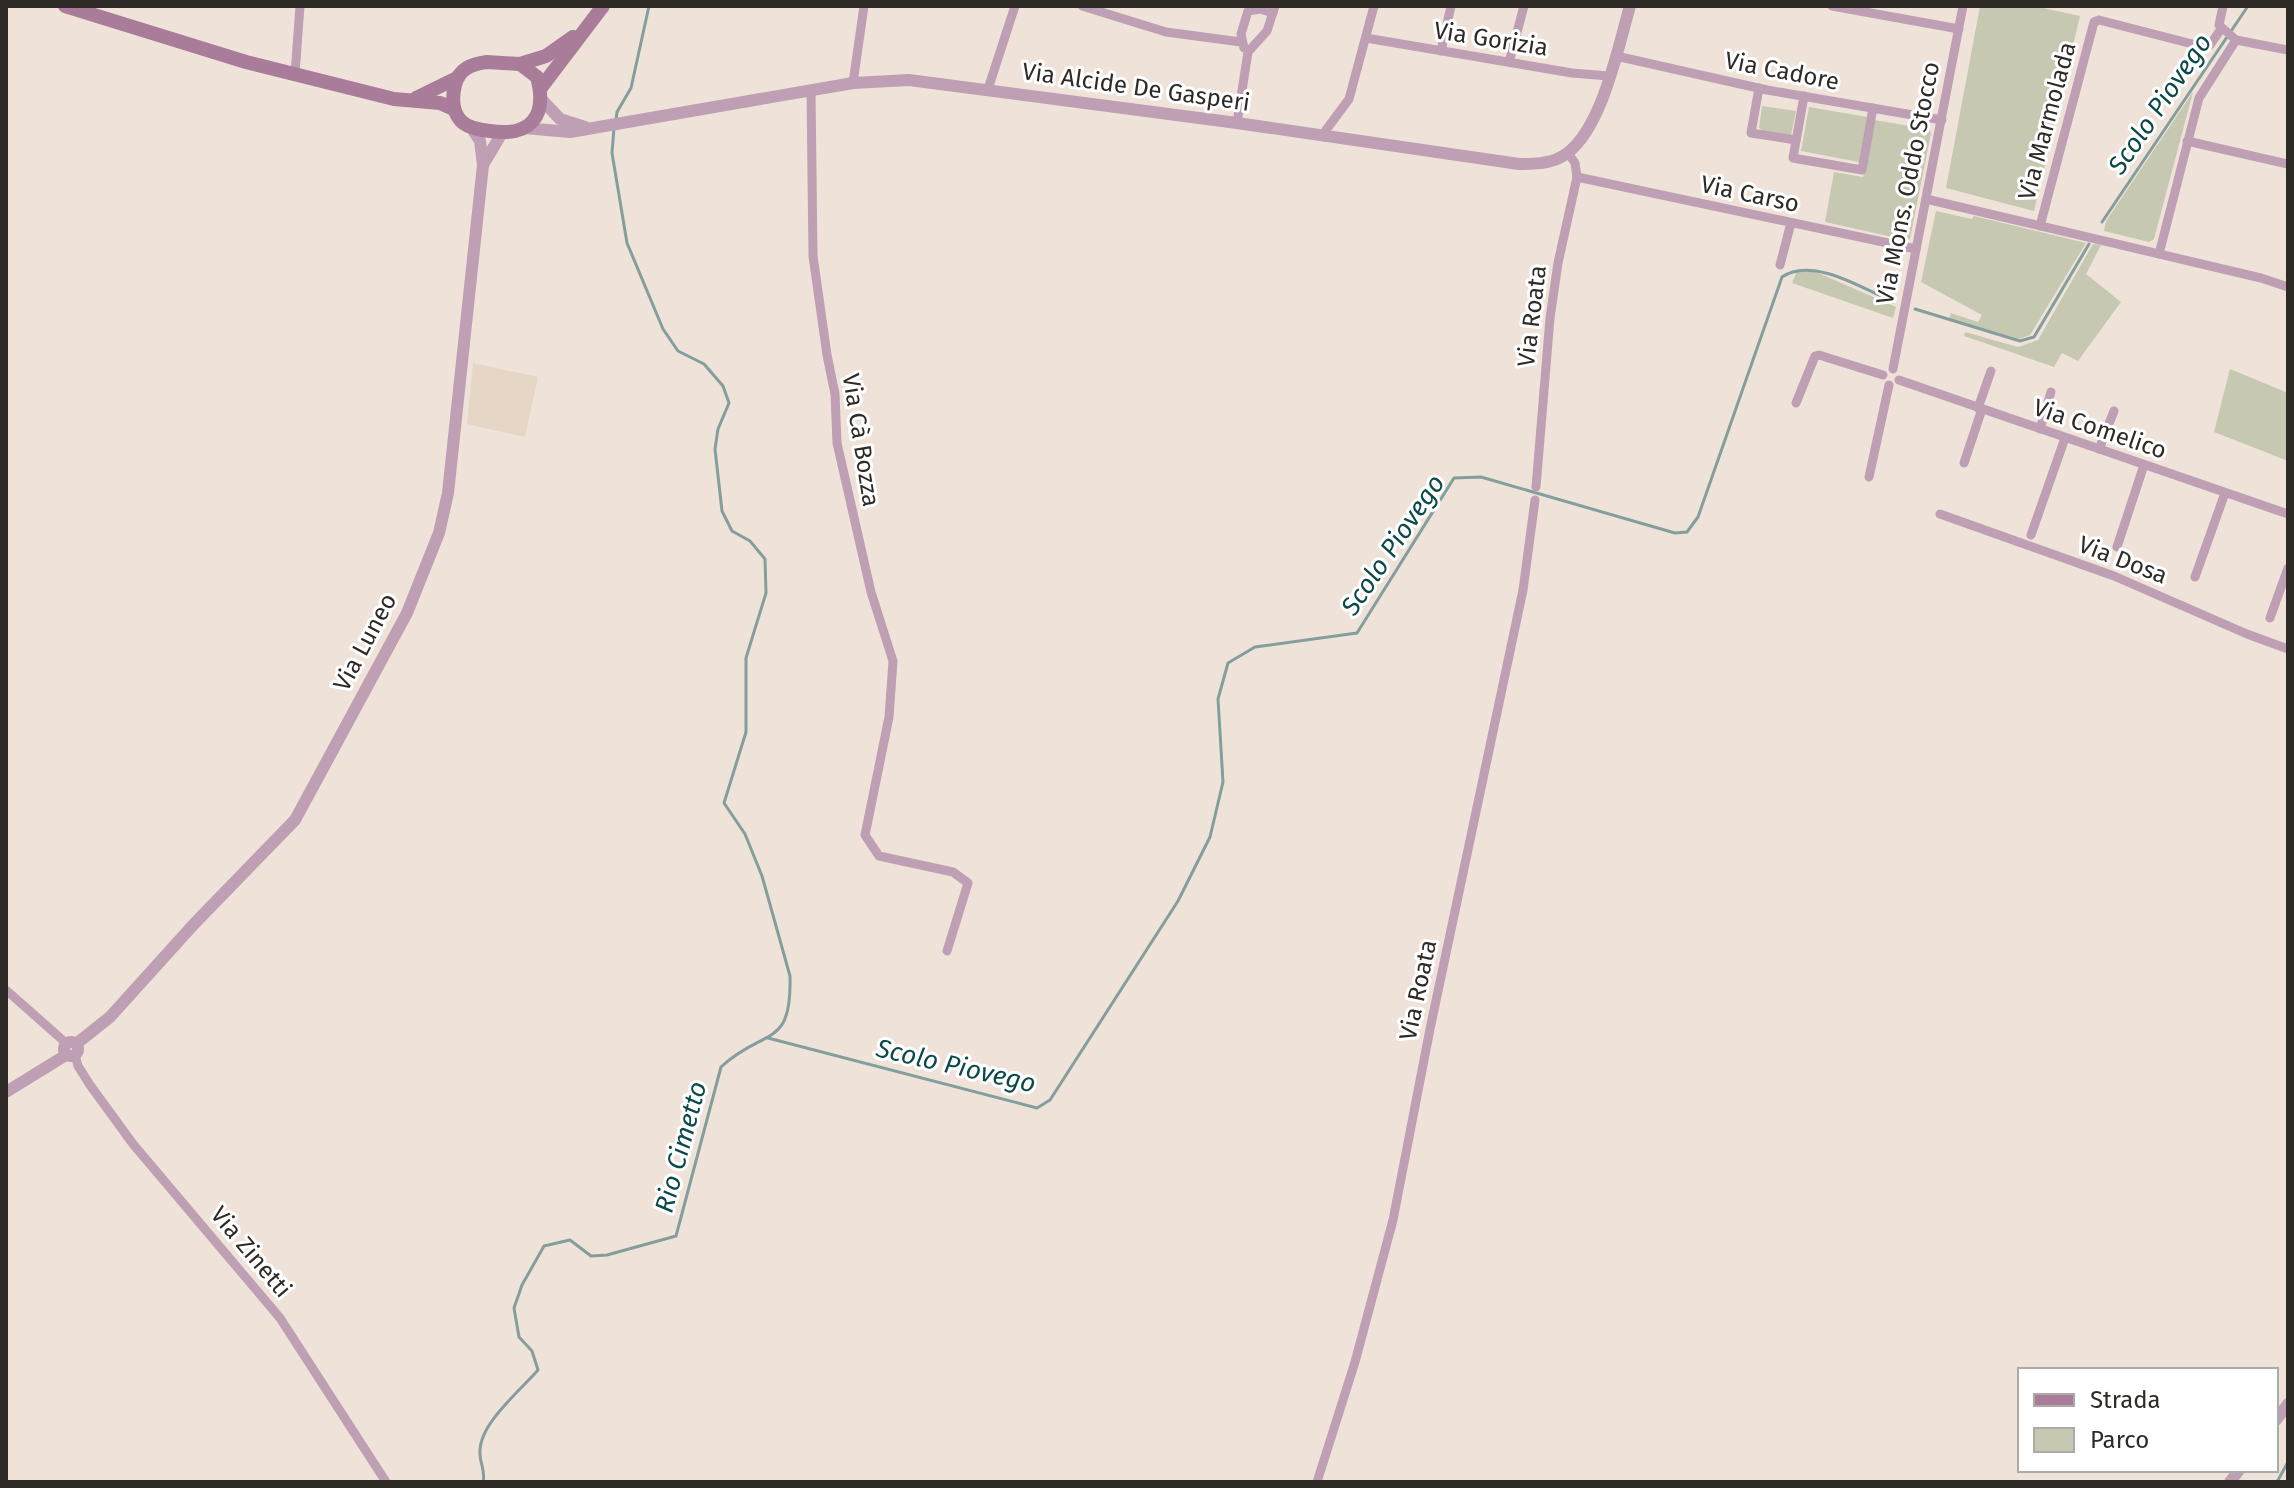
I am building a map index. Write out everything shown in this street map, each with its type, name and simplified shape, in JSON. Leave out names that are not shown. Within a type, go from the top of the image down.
[{"type":"main road","points":[[65,6],[231,58],[394,99],[440,103],[454,109]]},
{"type":"main road","points":[[598,12],[541,94],[536,117],[524,128],[502,133],[471,127],[461,121],[454,109],[453,94],[457,78],[466,67],[476,63],[533,62],[558,48],[598,12]]},
{"type":"main road","points":[[520,64],[537,77],[541,94]]},
{"type":"main road","points":[[412,99],[457,78]]},
{"type":"street","points":[[295,74],[300,6]]},
{"type":"street","points":[[853,83],[864,6]]},
{"type":"street","points":[[988,89],[1015,6]]},
{"type":"street","points":[[1082,6],[1166,32],[1241,42]]},
{"type":"street","points":[[1325,137],[1326,130],[1349,99],[1374,6]]},
{"type":"street","points":[[1441,51],[1451,6]]},
{"type":"street","points":[[1509,62],[1524,6]]},
{"type":"street","points":[[1577,177],[1575,163],[1568,153],[1586,131],[1609,76],[1630,6]]},
{"type":"street","points":[[1832,6],[1959,29]]},
{"type":"street","name":"Via Mons. Oddo Stocco","points":[[1893,369],[1963,6]]},
{"type":"street","points":[[2159,254],[2203,89],[2234,46],[2219,22],[2223,6]]},
{"type":"street","points":[[1237,123],[1248,52],[1267,31],[1274,9],[1248,11],[1241,42],[1248,52]]},
{"type":"street","name":"Via Marmolada","points":[[2040,226],[2094,22],[2099,20],[2204,47],[2228,35]]},
{"type":"street","points":[[2228,35],[2288,50]]},
{"type":"street","name":"Via Gorizia","points":[[1366,38],[1609,76]]},
{"type":"street","name":"Via Cadore","points":[[1616,56],[1759,88],[1942,120]]},
{"type":"street","name":"Via Alcide De Gasperi","points":[[524,128],[570,132],[853,83],[909,80],[1519,164],[1544,163],[1568,153]]},
{"type":"street","points":[[1759,88],[1751,133],[1796,140]]},
{"type":"street","name":"Via Cà Bozza","points":[[811,91],[813,256],[835,394],[837,443],[871,592],[893,661],[889,717],[865,835],[879,856],[953,872],[968,883],[947,951]]},
{"type":"street","points":[[541,94],[560,119],[589,128]]},
{"type":"street","points":[[1804,96],[1793,158],[1862,170],[1873,108]]},
{"type":"street","points":[[471,127],[480,141],[483,165]]},
{"type":"street","points":[[483,165],[502,133]]},
{"type":"street","points":[[2187,141],[2288,164]]},
{"type":"street","name":"Via Luneo","points":[[6,1092],[71,1049],[110,1017],[194,924],[295,820],[407,613],[439,533],[448,493],[483,165]]},
{"type":"street","name":"Via Carso","points":[[1577,177],[1916,249]]},
{"type":"street","name":"Via Roata","points":[[1536,487],[1552,304],[1577,177]]},
{"type":"street","points":[[1926,199],[2288,287]]},
{"type":"street","points":[[1780,265],[1791,223]]},
{"type":"street","points":[[2263,279],[2288,280]]},
{"type":"street","points":[[1796,403],[1812,358],[1817,355],[1883,375]]},
{"type":"street","points":[[1869,477],[1899,373],[1888,369],[1883,375]]},
{"type":"street","points":[[1964,463],[1991,371]]},
{"type":"street","points":[[1883,375],[1885,382],[1894,383]]},
{"type":"street","name":"Via Comelico","points":[[1894,383],[1980,409],[2288,514]]},
{"type":"street","points":[[2040,429],[2051,392]]},
{"type":"street","points":[[2099,449],[2114,411]]},
{"type":"street","points":[[2031,535],[2065,438]]},
{"type":"street","points":[[2117,547],[2144,465]]},
{"type":"street","points":[[2195,577],[2225,493]]},
{"type":"street","name":"Via Roata","points":[[1317,1482],[1355,1362],[1393,1220],[1523,590],[1535,500]]},
{"type":"street","name":"Via Dosa","points":[[1940,514],[2114,576],[2288,649]]},
{"type":"street","points":[[2270,618],[2288,568]]},
{"type":"street","points":[[6,990],[71,1049]]},
{"type":"street","name":"Via Zinetti","points":[[71,1049],[90,1085],[133,1144],[280,1318],[386,1482]]},
{"type":"shaded area","points":[[473,363],[538,377],[525,437],[467,424]]},
{"type":"green space","points":[[1980,6],[2034,6],[2080,16],[2034,211],[1946,188]]},
{"type":"green space","points":[[2193,92],[2154,239],[2149,242],[2104,231],[2106,221]]},
{"type":"green space","points":[[1762,106],[1796,111],[1791,135],[1759,128]]},
{"type":"green space","points":[[1809,107],[1867,117],[1859,162],[1801,151]]},
{"type":"green space","points":[[1874,120],[1929,129],[1931,133],[1910,239],[1825,222],[1834,172],[1863,177]]},
{"type":"green space","points":[[1936,211],[1972,219],[1974,216],[2086,243],[2030,335],[2019,339],[1949,319],[1951,313],[1978,322],[1982,315],[1921,282]]},
{"type":"green space","points":[[2093,244],[2101,245],[2086,274],[2121,302],[2078,361],[2062,353],[2054,367],[1964,336],[1965,332],[2018,347],[2038,340]]},
{"type":"green space","points":[[1797,271],[1814,271],[1896,307],[1893,318],[1792,283]]},
{"type":"green space","points":[[2230,369],[2288,393],[2288,461],[2214,432]]},
{"type":"waterway","name":"Rio Cimetto","points":[[616,120],[617,112],[631,88],[649,6]]},
{"type":"waterway","name":"Scolo Piovego","points":[[2102,222],[2248,6]]},
{"type":"waterway","name":"Rio Cimetto","points":[[483,1482],[480,1451],[487,1429],[538,1370],[532,1351],[519,1337],[514,1308],[522,1285],[544,1246],[570,1240],[591,1256],[607,1255],[676,1236],[721,1067],[780,1027],[789,1000],[790,976],[762,876],[745,834],[724,803],[746,732],[746,658],[766,593],[765,559],[750,541],[732,531],[722,511],[715,449],[718,429],[729,403],[723,386],[704,364],[678,351],[663,329],[627,243],[612,153],[614,128]]},
{"type":"waterway","name":"Scolo Piovego","points":[[1915,309],[2020,341],[2034,337],[2089,244]]},
{"type":"waterway","name":"Scolo Piovego","points":[[768,1038],[1037,1108],[1050,1100],[1178,901],[1210,837],[1223,782],[1218,699],[1228,663],[1255,647],[1357,633],[1454,478],[1481,477],[1675,533],[1687,532],[1698,517],[1782,277],[1808,270],[1823,272],[1893,302]]},
{"type":"waterway","points":[[2277,1482],[2288,1462]]}]
